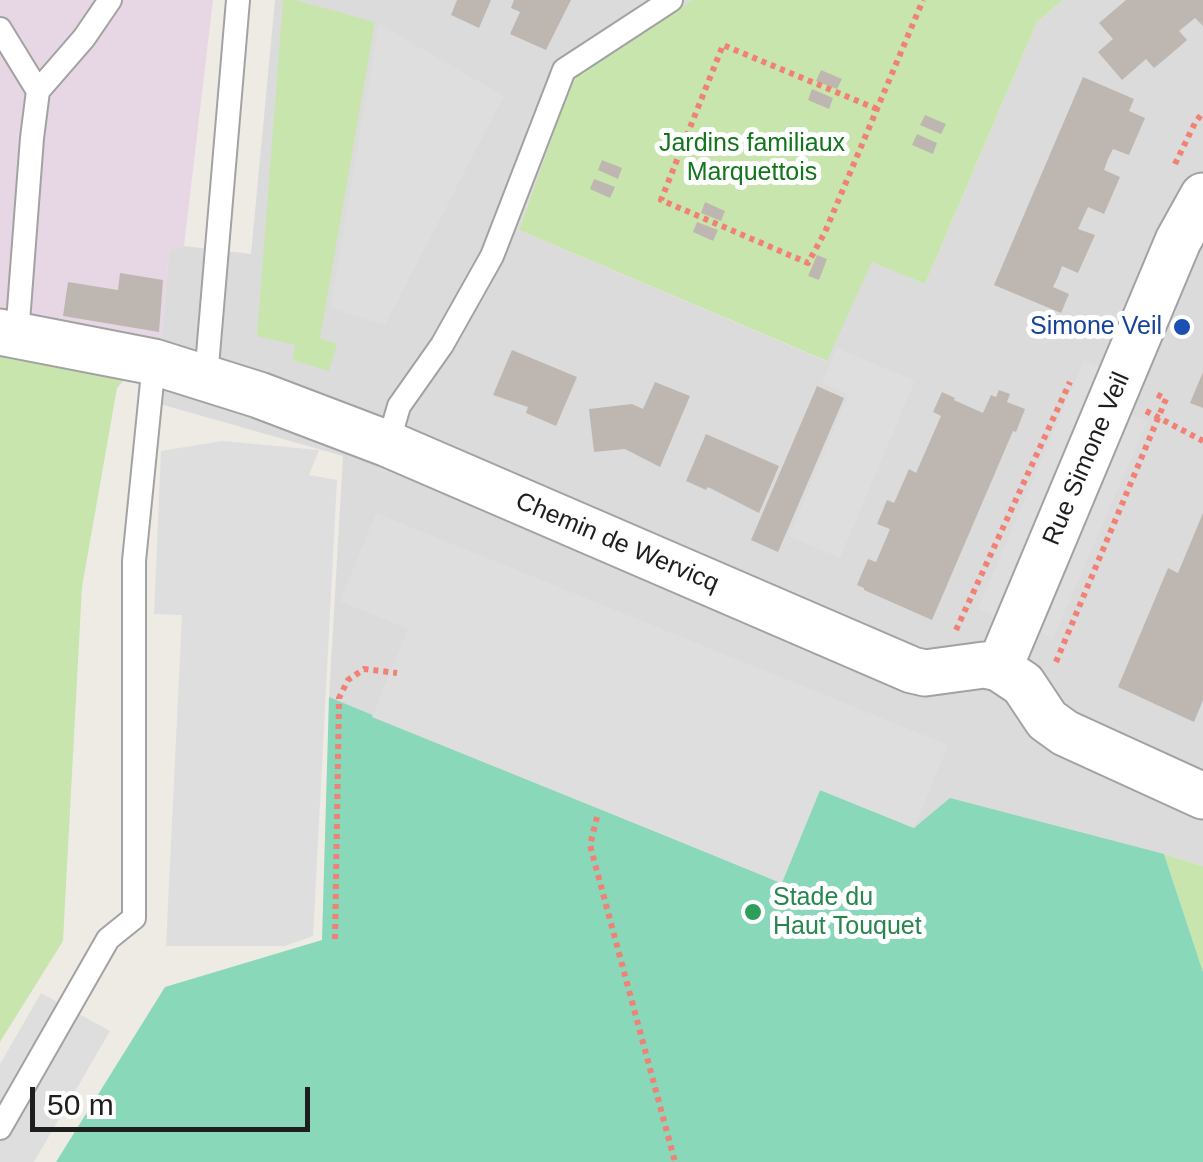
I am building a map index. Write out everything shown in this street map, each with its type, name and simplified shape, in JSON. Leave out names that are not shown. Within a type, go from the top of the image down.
[{"type":"street","name":"Rue Simone Veil","points":[[1011,676],[1178,241],[1203,196]]},
{"type":"street","name":"Chemin de Wervicq","points":[[9,333],[154,362],[259,394],[388,444],[912,670],[926,673],[984,666],[1011,676]]},
{"type":"street","points":[[1011,676],[1047,720],[1065,733],[1203,796]]},
{"type":"lane","points":[[9,333],[38,91],[84,38],[110,0]]},
{"type":"lane","points":[[206,378],[238,0]]},
{"type":"lane","points":[[388,444],[399,406],[442,345],[492,256],[564,70],[671,0]]},
{"type":"lane","points":[[0,29],[38,91]]},
{"type":"lane","points":[[0,1128],[108,939],[134,918],[134,562],[154,362]]},
{"type":"path","points":[[877,110],[723,45],[661,200],[808,263],[825,232],[877,110],[922,0]]},
{"type":"path","points":[[1011,676],[1052,672],[1166,399],[1153,392]]},
{"type":"path","points":[[335,939],[339,698],[348,680],[364,669],[397,673]]},
{"type":"path","points":[[597,818],[590,845],[675,1162]]},
{"type":"shaded area","points":[[0,0],[213,0],[184,246],[169,251],[161,342],[0,315]]},
{"type":"shaded area","points":[[275,0],[692,0],[573,77],[519,230],[826,361],[872,261],[925,284],[1037,22],[1063,0],[1203,0],[1203,866],[1164,854],[914,828],[782,883],[329,697],[343,456],[160,404],[169,250],[184,246],[251,254]]},
{"type":"shaded area","points":[[379,24],[504,96],[385,325],[330,308]]},
{"type":"shaded area","points":[[837,348],[915,381],[840,558],[789,536],[849,394],[822,383]]},
{"type":"shaded area","points":[[1084,360],[1105,368],[998,617],[978,609]]},
{"type":"shaded area","points":[[1126,412],[1147,422],[1053,639],[1032,629]]},
{"type":"shaded area","points":[[222,441],[319,450],[309,475],[337,480],[313,936],[285,946],[166,946],[182,615],[154,614],[161,451]]},
{"type":"shaded area","points":[[376,513],[948,745],[914,828],[820,790],[782,883],[372,717],[408,629],[340,601]]},
{"type":"shaded area","points":[[41,993],[110,1031],[34,1162],[0,1162],[0,1064]]},
{"type":"green space","points":[[283,0],[375,22],[320,338],[337,344],[329,371],[292,360],[295,345],[257,336]]},
{"type":"green space","name":"Jardins familiaux Marquettois","points":[[692,0],[1063,0],[1037,22],[925,284],[872,262],[827,361],[519,230],[573,77]]},
{"type":"green space","points":[[0,315],[156,341],[117,388],[82,587],[63,941],[0,1042]]},
{"type":"green space","name":"Stade du Haut Touquet","points":[[329,697],[781,883],[820,790],[914,828],[950,798],[1164,854],[1203,972],[1203,1162],[56,1162],[165,987],[322,940]]},
{"type":"green space","points":[[1164,854],[1203,866],[1203,972]]},
{"type":"building","points":[[457,0],[491,0],[479,28],[451,15]]},
{"type":"building","points":[[514,0],[571,0],[546,50],[510,34],[520,12],[511,8]]},
{"type":"building","points":[[1126,0],[1203,0],[1203,26],[1195,18],[1179,31],[1187,40],[1171,54],[1154,68],[1146,59],[1122,80],[1098,52],[1113,39],[1099,23]]},
{"type":"building","points":[[821,70],[842,79],[837,89],[816,81]]},
{"type":"building","points":[[1083,77],[1134,99],[1129,111],[1145,118],[1129,155],[1113,149],[1108,159],[1104,170],[1120,177],[1104,214],[1088,207],[1078,229],[1095,235],[1078,273],[1062,266],[1053,287],[1069,294],[1061,313],[994,285]]},
{"type":"building","points":[[812,89],[833,98],[829,109],[808,100]]},
{"type":"building","points":[[925,115],[946,124],[941,134],[920,125]]},
{"type":"building","points":[[917,134],[937,143],[933,154],[912,145]]},
{"type":"building","points":[[602,160],[622,168],[618,179],[598,170]]},
{"type":"building","points":[[594,179],[615,187],[610,198],[590,189]]},
{"type":"building","points":[[705,202],[725,211],[721,221],[701,213]]},
{"type":"building","points":[[697,222],[718,230],[713,241],[693,232]]},
{"type":"building","points":[[817,255],[827,259],[819,280],[808,276]]},
{"type":"building","points":[[120,273],[163,280],[159,332],[63,316],[68,282],[118,290]]},
{"type":"building","points":[[512,350],[577,377],[556,426],[526,413],[528,407],[493,395]]},
{"type":"building","points":[[1203,372],[1203,408],[1190,403]]},
{"type":"building","points":[[655,382],[690,396],[660,467],[625,449],[594,452],[589,409],[632,404],[643,409]]},
{"type":"building","points":[[817,386],[844,398],[778,552],[751,540]]},
{"type":"building","points":[[999,390],[1010,394],[1007,402],[1025,409],[932,620],[864,590],[857,585],[868,559],[876,562],[890,529],[877,524],[887,500],[894,503],[909,469],[916,473],[941,416],[933,412],[942,392],[983,413],[991,395],[996,397]]},
{"type":"building","points":[[706,434],[779,466],[759,513],[708,487],[706,490],[686,481]]},
{"type":"building","points":[[1203,513],[1203,700],[1194,722],[1118,687],[1168,568],[1178,573]]},
{"type":"place","name":"Simone Veil","points":[[1182,327]]},
{"type":"place","name":"Stade du Haut Touquet","points":[[753,912]]}]
